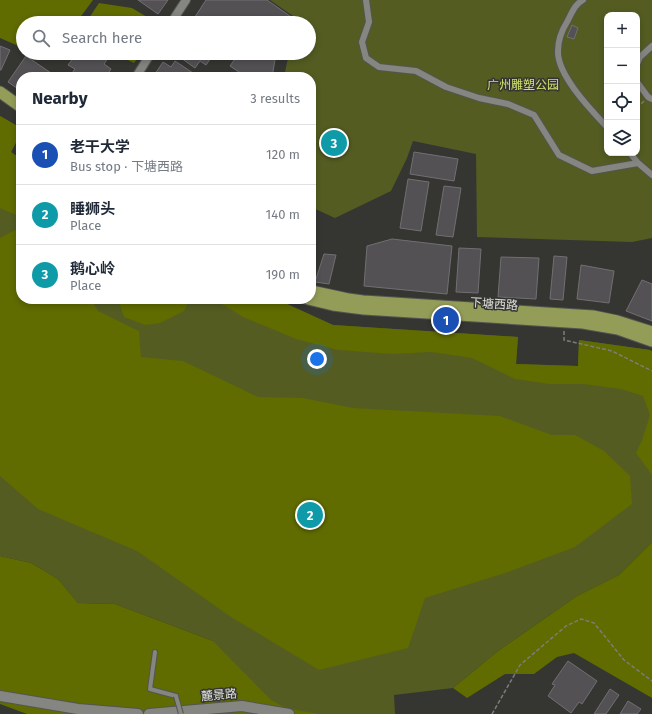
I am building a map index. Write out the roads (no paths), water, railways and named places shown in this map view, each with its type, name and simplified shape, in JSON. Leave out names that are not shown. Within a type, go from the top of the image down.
[{"type":"highway","points":[[0,92],[16,103]]},
{"type":"highway","points":[[0,101],[16,112]]},
{"type":"highway","name":"下塘西路","points":[[316,293],[348,299],[593,316],[623,322],[652,332]]},
{"type":"highway","name":"下塘西路","points":[[316,301],[333,305],[364,309],[565,322],[608,327],[652,341]]},
{"type":"street","points":[[176,16],[186,0]]},
{"type":"street","points":[[366,0],[369,22],[362,42],[366,58],[379,67],[416,72],[446,87],[478,98],[508,104],[534,115],[559,155],[592,171],[638,163]]},
{"type":"street","points":[[583,0],[576,4],[562,32],[558,51],[562,69],[581,98],[604,124]]},
{"type":"street","points":[[640,57],[652,46]]},
{"type":"street","points":[[139,72],[147,60]]},
{"type":"street","points":[[639,84],[650,98]]},
{"type":"street","points":[[632,156],[652,175]]},
{"type":"street","points":[[0,696],[78,709],[138,714]]},
{"type":"street","name":"麓景路","points":[[149,714],[242,706],[289,714]]},
{"type":"lane","points":[[155,652],[150,689],[176,696],[181,714]]},
{"type":"place","name":"鹅心岭","points":[[334,143]]},
{"type":"place","name":"老干大学","points":[[446,320]]},
{"type":"place","name":"睡狮头","points":[[310,515]]},
{"type":"park label","name":"广州雕塑公园","points":[[523,85]]}]
